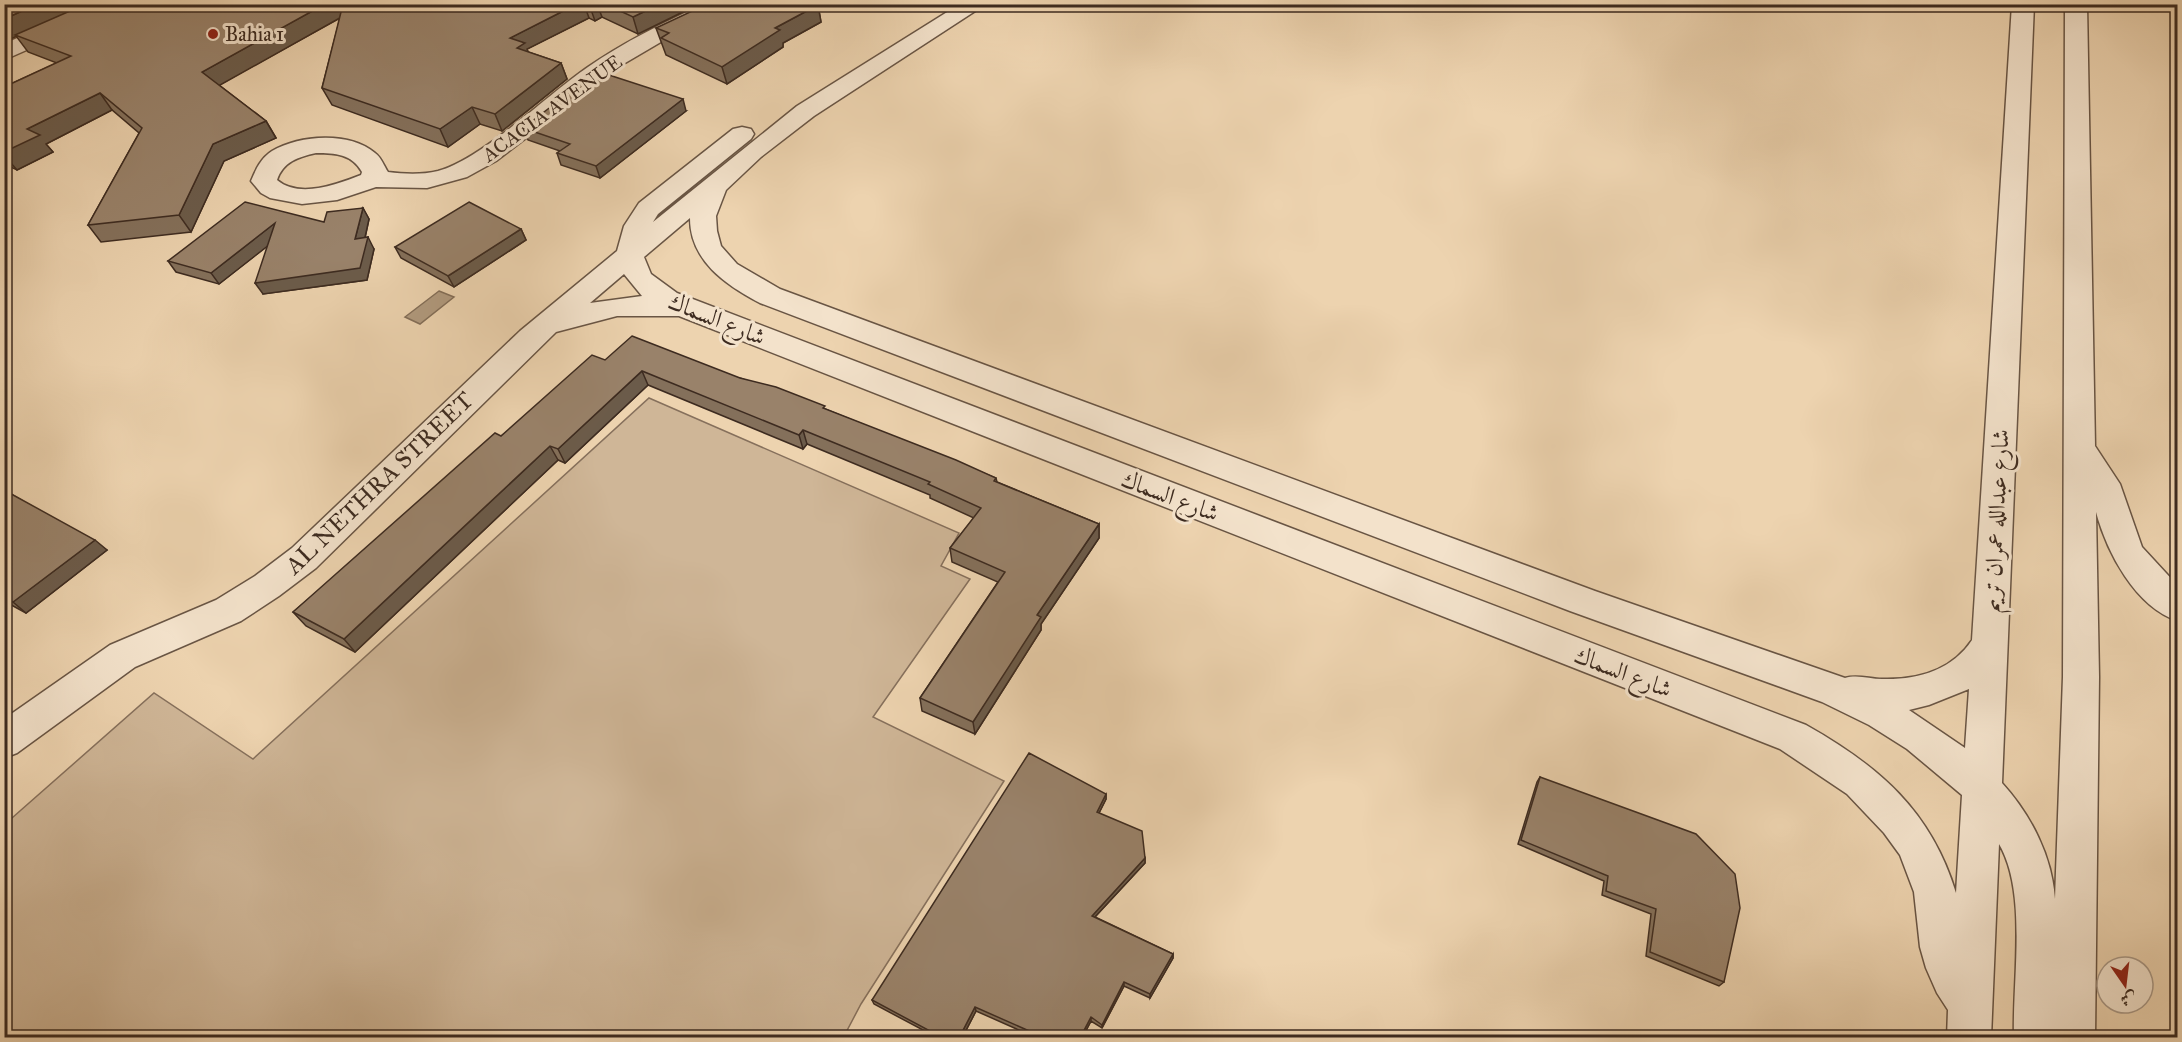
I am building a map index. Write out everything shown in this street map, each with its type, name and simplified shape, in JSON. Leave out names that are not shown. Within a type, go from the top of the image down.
[{"type":"street","points":[[4,53],[111,4]]},
{"type":"street","name":"ACACIA AVENUE","points":[[372,180],[375,172],[369,159],[344,147],[328,145],[307,147],[275,162],[264,175],[264,181],[273,191],[291,195],[332,194],[372,180],[429,181],[471,167],[604,67],[671,28],[724,4]]},
{"type":"street","points":[[630,257],[633,232],[648,209],[715,153],[774,111],[936,4]]},
{"type":"street","name":"شارع السماك","points":[[976,4],[822,100],[772,136],[723,177],[709,197],[703,218],[706,242],[712,256],[727,272],[770,296],[1586,602],[1815,684],[1859,701],[1902,724],[1943,754],[1980,789],[2003,813],[2021,840],[2032,868],[2036,895],[2036,1038]]},
{"type":"street","name":"شارع عبدالله عمران تريم","points":[[1969,1038],[1980,789],[1990,642],[2023,4]]},
{"type":"street","points":[[2073,1038],[2080,677],[2076,4]]},
{"type":"street","points":[[291,195],[344,147]]},
{"type":"street","name":"AL NETHRA STREET","points":[[4,741],[115,660],[141,646],[238,606],[274,584],[304,558],[530,338],[630,257],[723,177]]},
{"type":"street","name":"شارع السماك","points":[[630,257],[640,281],[667,301],[1793,737],[1831,757],[1866,784],[1896,817],[1920,853],[1935,892],[1943,953],[1951,977],[1971,1004]]},
{"type":"street","points":[[530,338],[550,326],[596,310],[653,304],[685,308]]},
{"type":"street","points":[[2078,448],[2096,466],[2105,484],[2126,549],[2151,583],[2178,607]]},
{"type":"street","points":[[1815,684],[1862,694],[1916,693],[1944,686],[1972,668],[1990,642]]},
{"type":"shaded area","points":[[439,291],[454,297],[420,324],[405,317]]},
{"type":"shaded area","points":[[649,398],[959,533],[941,566],[970,579],[873,717],[1004,781],[861,1004],[843,1038],[5,1037],[4,825],[154,693],[253,759]]},
{"type":"building","points":[[4,4],[38,4],[4,19]]},
{"type":"building","points":[[86,4],[325,4],[202,72],[266,121],[213,144],[179,215],[88,225],[142,128],[100,93],[27,129],[40,135],[4,152],[4,87],[71,56],[15,35]]},
{"type":"building","points":[[343,4],[577,4],[510,38],[525,43],[517,48],[561,63],[495,114],[472,107],[440,129],[322,88]]},
{"type":"building","points":[[605,4],[660,4],[633,17]]},
{"type":"building","points":[[707,4],[818,5],[775,28],[780,30],[722,67],[661,38],[669,33],[656,28]]},
{"type":"building","points":[[609,75],[683,99],[596,166],[557,153],[570,144],[523,128],[590,77],[600,81]]},
{"type":"building","points":[[245,202],[324,222],[327,212],[363,208],[355,239],[368,237],[360,268],[255,283],[275,223],[211,273],[168,261]]},
{"type":"building","points":[[469,202],[521,229],[448,276],[395,247]]},
{"type":"building","points":[[632,336],[740,378],[776,387],[825,406],[823,408],[956,460],[996,478],[994,481],[1099,524],[1037,615],[1041,617],[973,722],[920,698],[1005,572],[950,548],[981,508],[928,484],[930,482],[803,430],[799,435],[642,371],[558,449],[550,446],[344,639],[293,612],[495,433],[501,436],[592,355],[605,360]]},
{"type":"building","points":[[4,490],[95,540],[13,602],[4,598]]},
{"type":"building","points":[[1029,753],[1106,794],[1097,812],[1142,831],[1145,858],[1092,916],[1173,954],[1150,994],[1124,982],[1102,1025],[1091,1017],[1080,1038],[1045,1038],[975,1007],[959,1038],[943,1038],[872,1000]]},
{"type":"building","points":[[1540,777],[1696,834],[1735,874],[1740,908],[1724,982],[1650,952],[1656,909],[1606,891],[1608,876],[1521,840]]},
{"type":"tram line","points":[[2178,789],[2173,804],[2178,865]]},
{"type":"place","name":"Bahia 1","points":[[213,34]]}]
